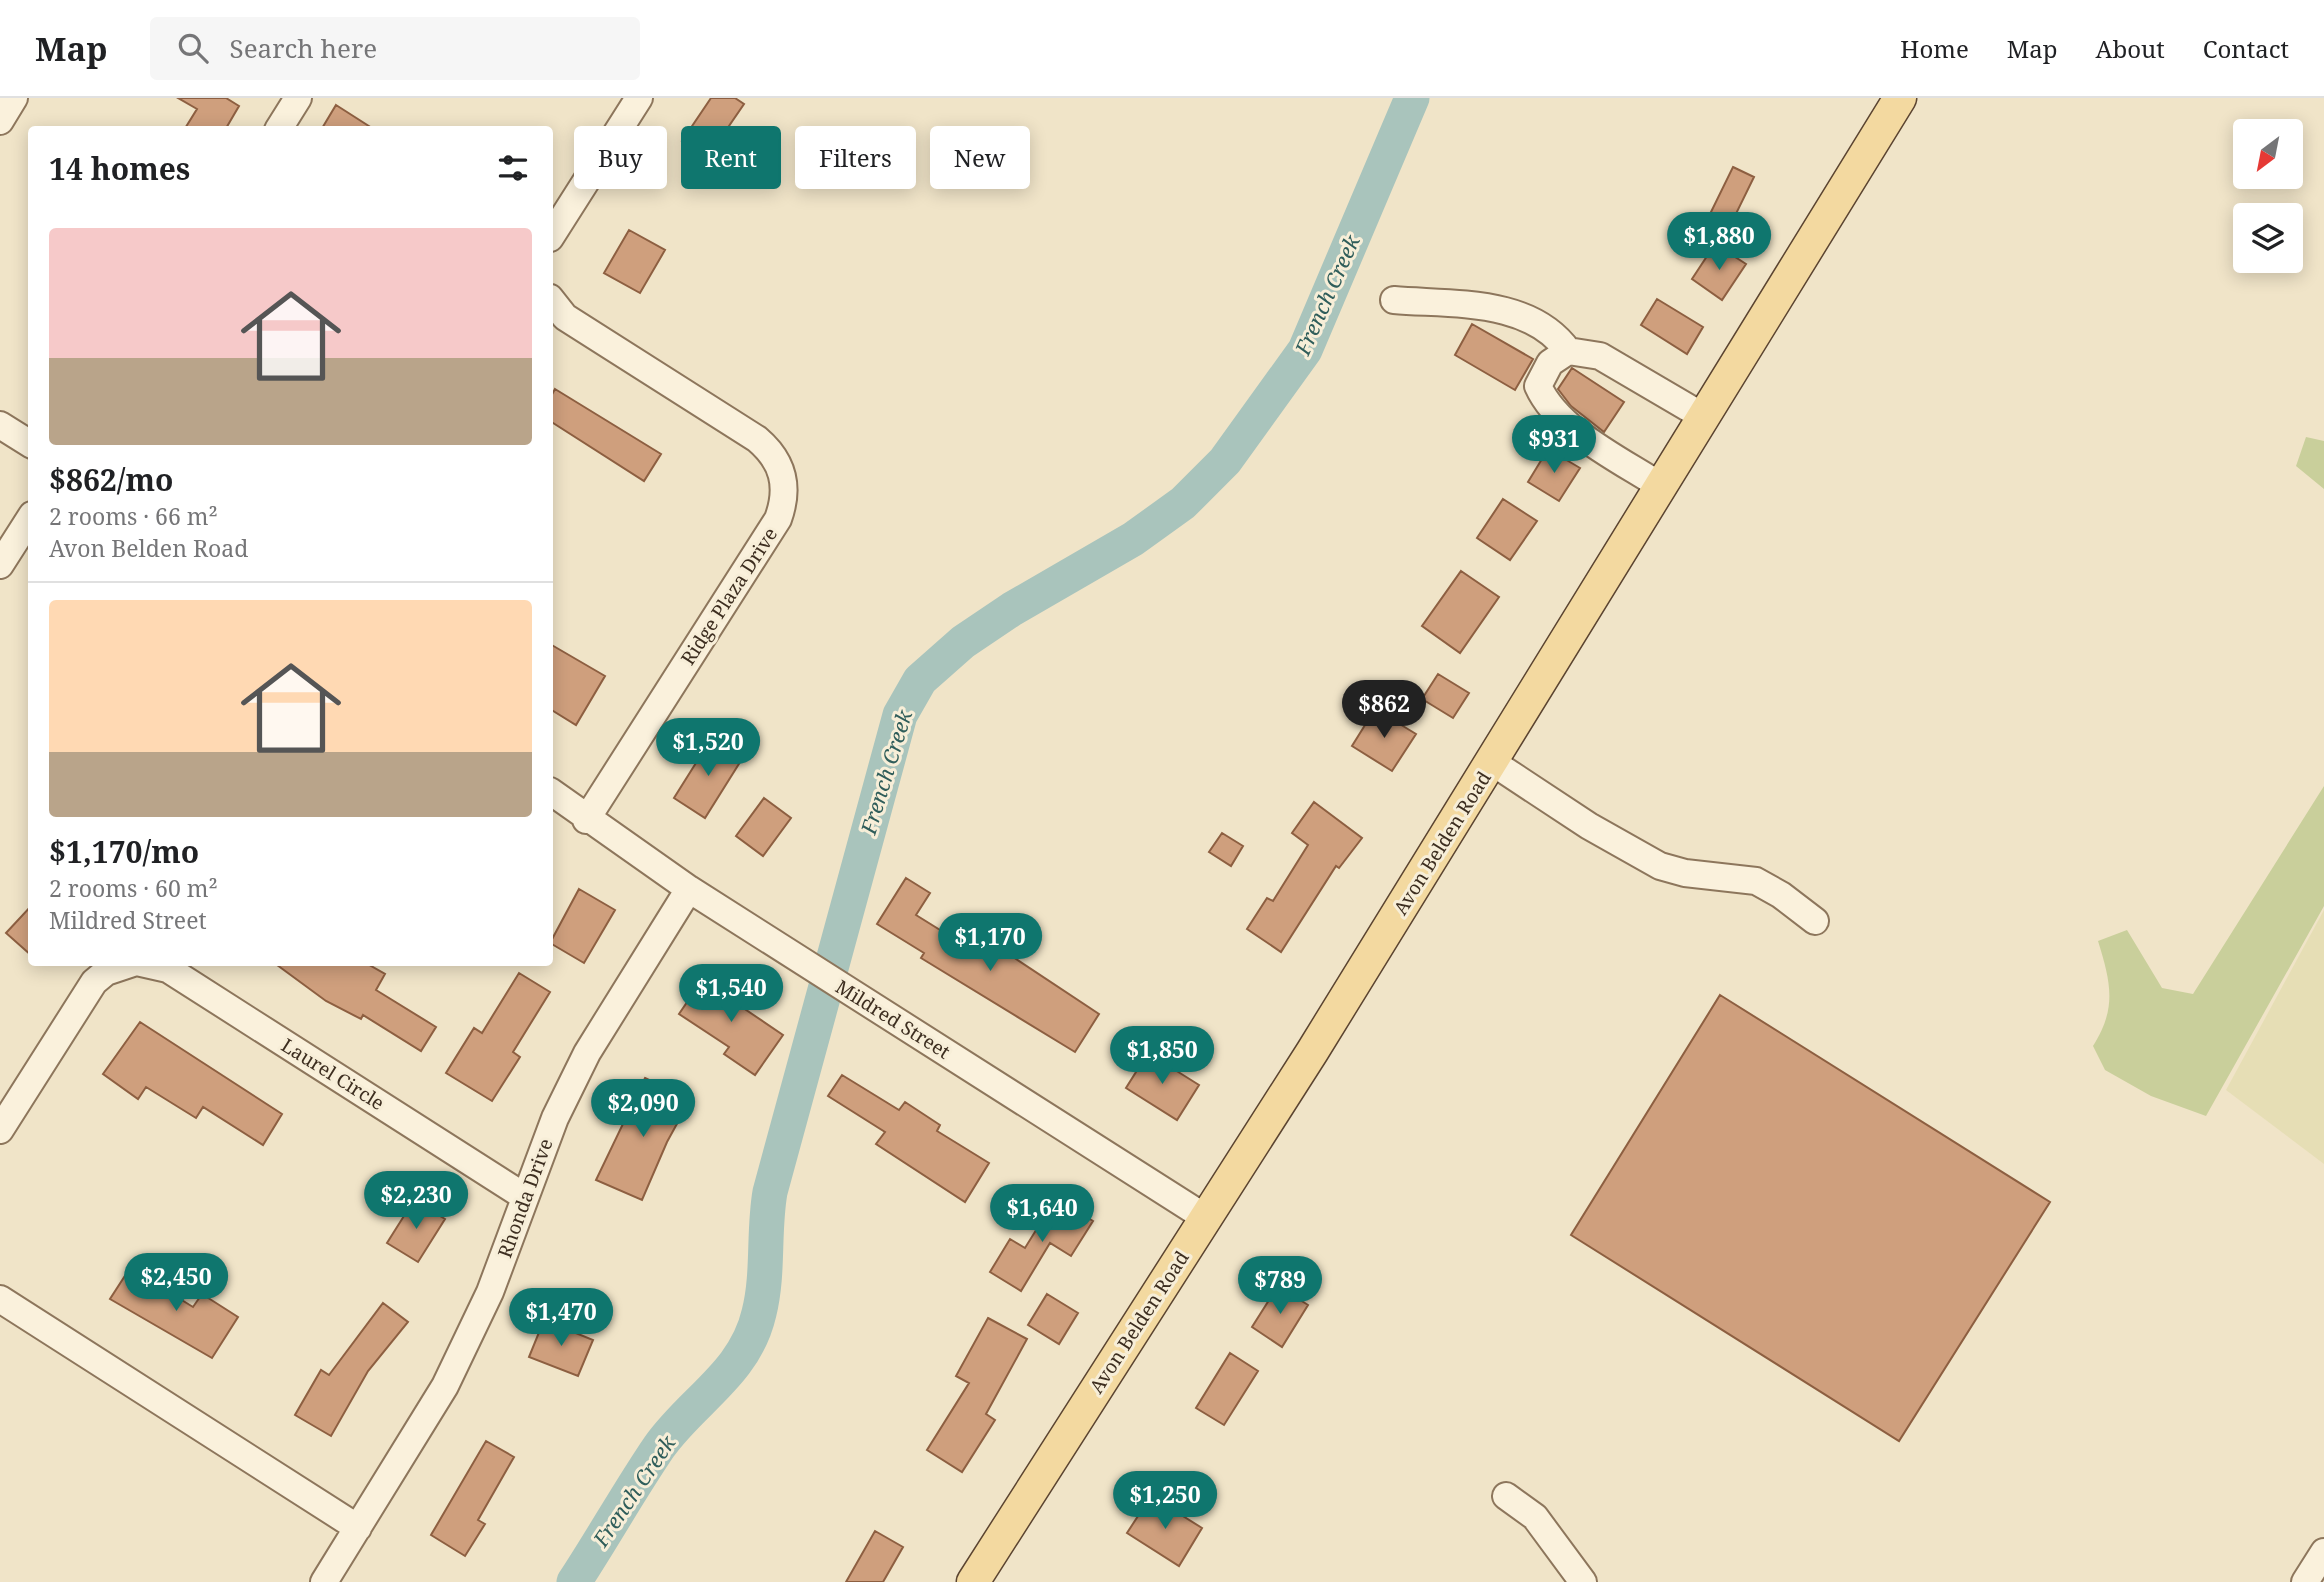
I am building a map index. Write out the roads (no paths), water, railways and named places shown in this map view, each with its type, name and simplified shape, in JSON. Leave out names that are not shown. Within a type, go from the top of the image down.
[{"type":"main road","name":"Avon Belden Road","points":[[973,1582],[1492,762],[1900,98]]},
{"type":"street","points":[[0,121],[14,98]]},
{"type":"street","points":[[280,126],[298,98]]},
{"type":"street","points":[[553,233],[639,98]]},
{"type":"street","points":[[1394,300],[1461,304],[1515,314],[1556,335],[1568,351]]},
{"type":"street","name":"Ridge Plaza Drive","points":[[553,302],[565,317],[757,439],[778,462],[785,488],[778,519],[586,820]]},
{"type":"street","points":[[1662,487],[1559,419],[1544,401],[1538,386],[1550,363],[1568,351],[1600,356],[1704,417]]},
{"type":"street","points":[[0,425],[28,442]]},
{"type":"street","points":[[0,565],[28,522]]},
{"type":"street","points":[[1492,762],[1589,826],[1660,866],[1685,873],[1756,881],[1782,895],[1815,921]]},
{"type":"street","name":"Mildred Street","points":[[553,793],[586,820],[689,889],[1206,1217]]},
{"type":"street","name":"Rhonda Drive","points":[[324,1582],[445,1386],[490,1292],[555,1118],[587,1053],[689,889]]},
{"type":"street","name":"Laurel Circle","points":[[0,1130],[94,982],[106,972],[125,966]]},
{"type":"street","name":"Laurel Circle","points":[[155,966],[168,969],[525,1197]]},
{"type":"street","points":[[0,1299],[358,1528]]},
{"type":"street","points":[[1506,1496],[1535,1517],[1583,1582]]},
{"type":"street","points":[[2305,1582],[2324,1552]]},
{"type":"waterway","name":"French Creek","points":[[574,1582],[659,1447],[730,1370],[752,1334],[762,1298],[770,1192],[900,715],[920,680],[963,642],[1012,609],[1133,539],[1183,503],[1225,461],[1305,350],[1412,98]]}]
